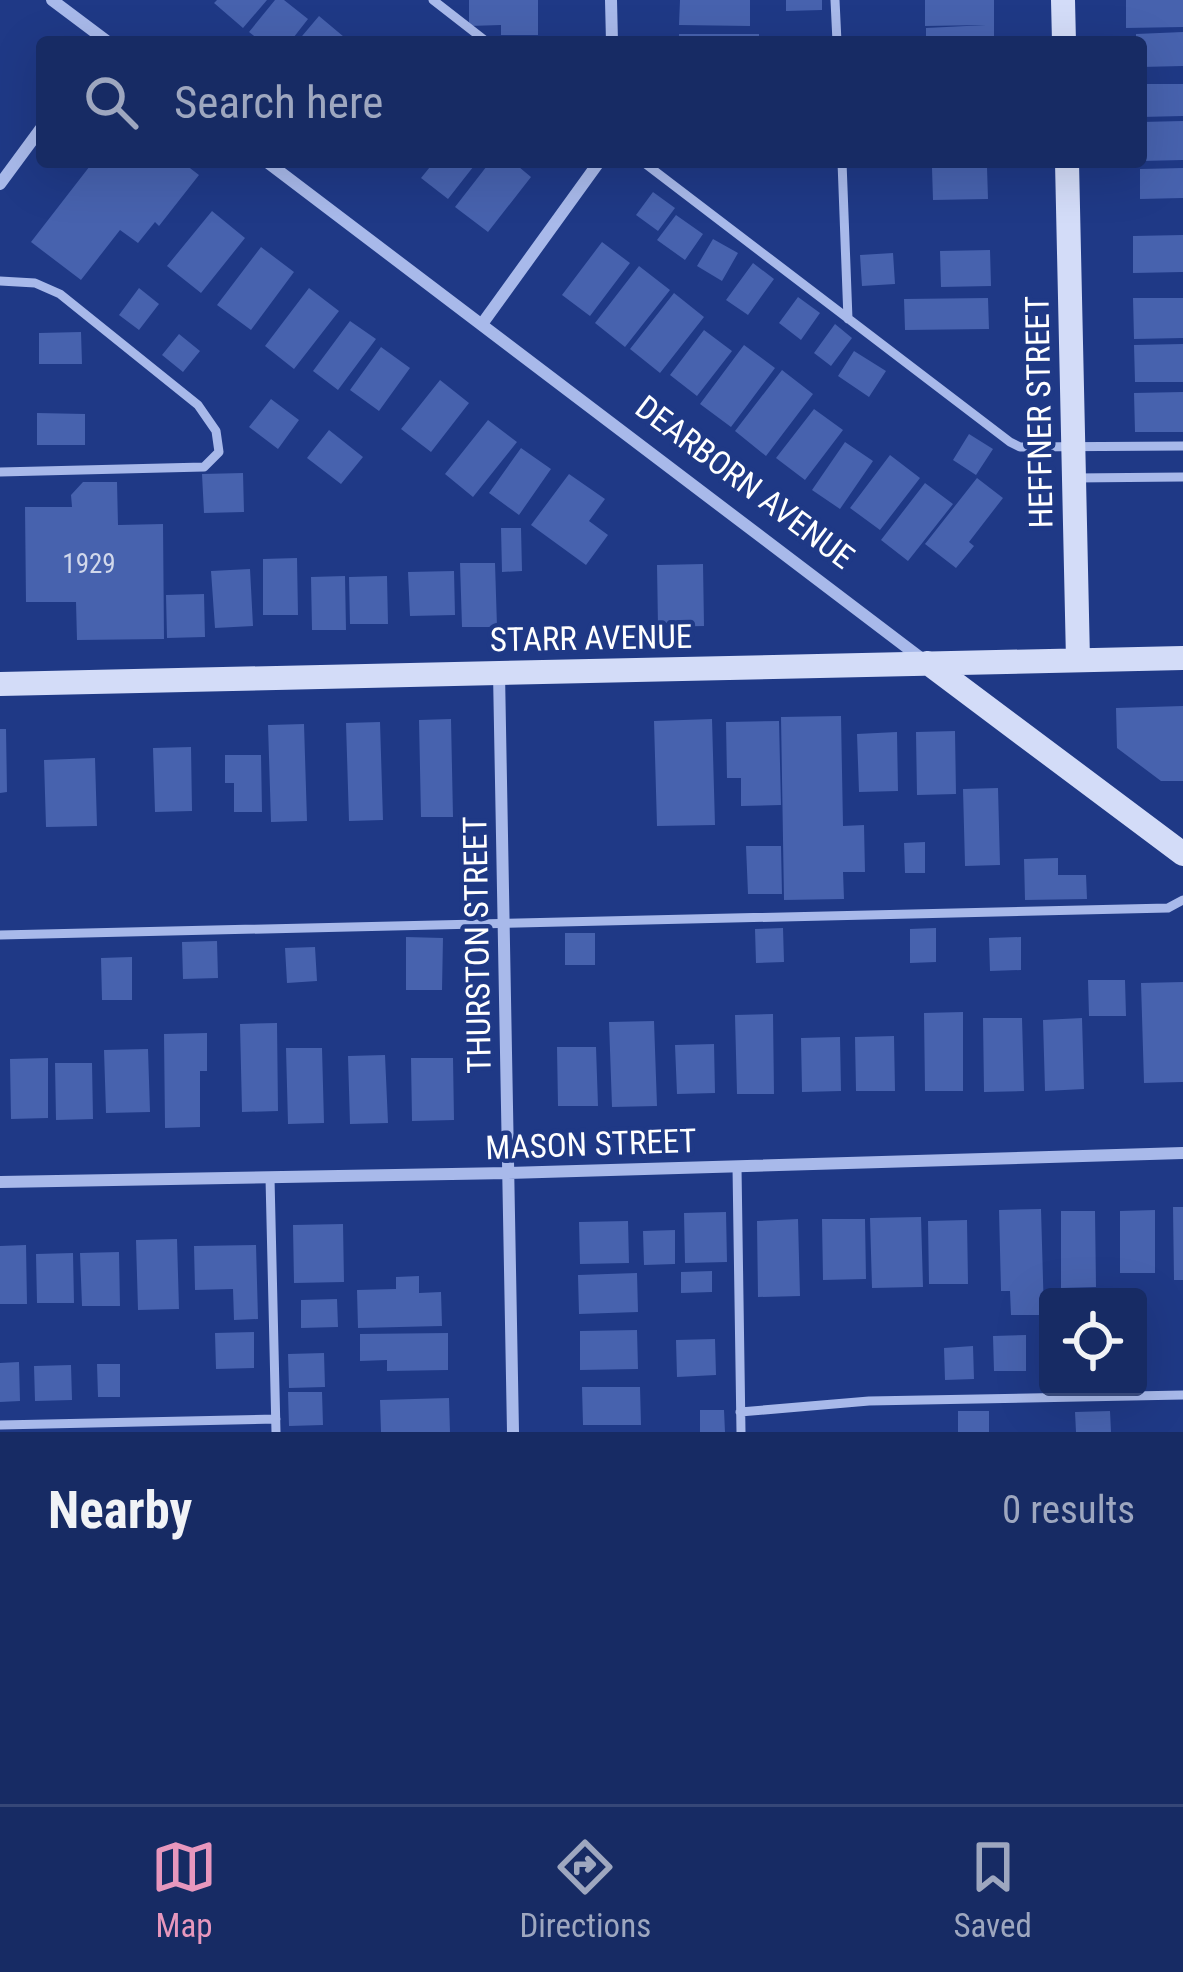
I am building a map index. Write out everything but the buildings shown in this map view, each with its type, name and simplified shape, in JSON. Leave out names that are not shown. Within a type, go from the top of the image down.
[{"type":"main road","points":[[1063,0],[1064,36]]},
{"type":"main road","name":"HEFFNER STREET","points":[[1067,168],[1078,660]]},
{"type":"main road","name":"STARR AVENUE","points":[[0,684],[1183,658]]},
{"type":"main road","name":"DEARBORN AVENUE","points":[[928,663],[1183,854]]},
{"type":"street","points":[[52,0],[99,36]]},
{"type":"street","points":[[611,0],[612,36]]},
{"type":"street","points":[[0,184],[36,135]]},
{"type":"street","name":"DEARBORN AVENUE","points":[[275,168],[928,663]]},
{"type":"street","points":[[482,324],[595,168]]},
{"type":"street","name":"THURSTON STREET","points":[[499,673],[513,1432]]},
{"type":"street","name":"MASON STREET","points":[[0,1182],[1183,1154]]},
{"type":"lane","points":[[433,0],[479,36]]},
{"type":"lane","points":[[836,0],[837,36]]},
{"type":"lane","points":[[651,168],[1010,442],[1020,447],[1183,446]]},
{"type":"lane","points":[[842,168],[848,319]]},
{"type":"lane","points":[[0,281],[35,283],[60,294],[198,405],[216,431],[219,452],[204,467],[0,472]]},
{"type":"lane","points":[[1074,478],[1183,477]]},
{"type":"lane","points":[[0,935],[1168,908],[1183,901]]},
{"type":"lane","points":[[737,1167],[741,1432]]},
{"type":"lane","points":[[270,1178],[276,1432]]},
{"type":"lane","points":[[740,1412],[868,1401],[1183,1395]]},
{"type":"lane","points":[[0,1425],[276,1419]]}]
